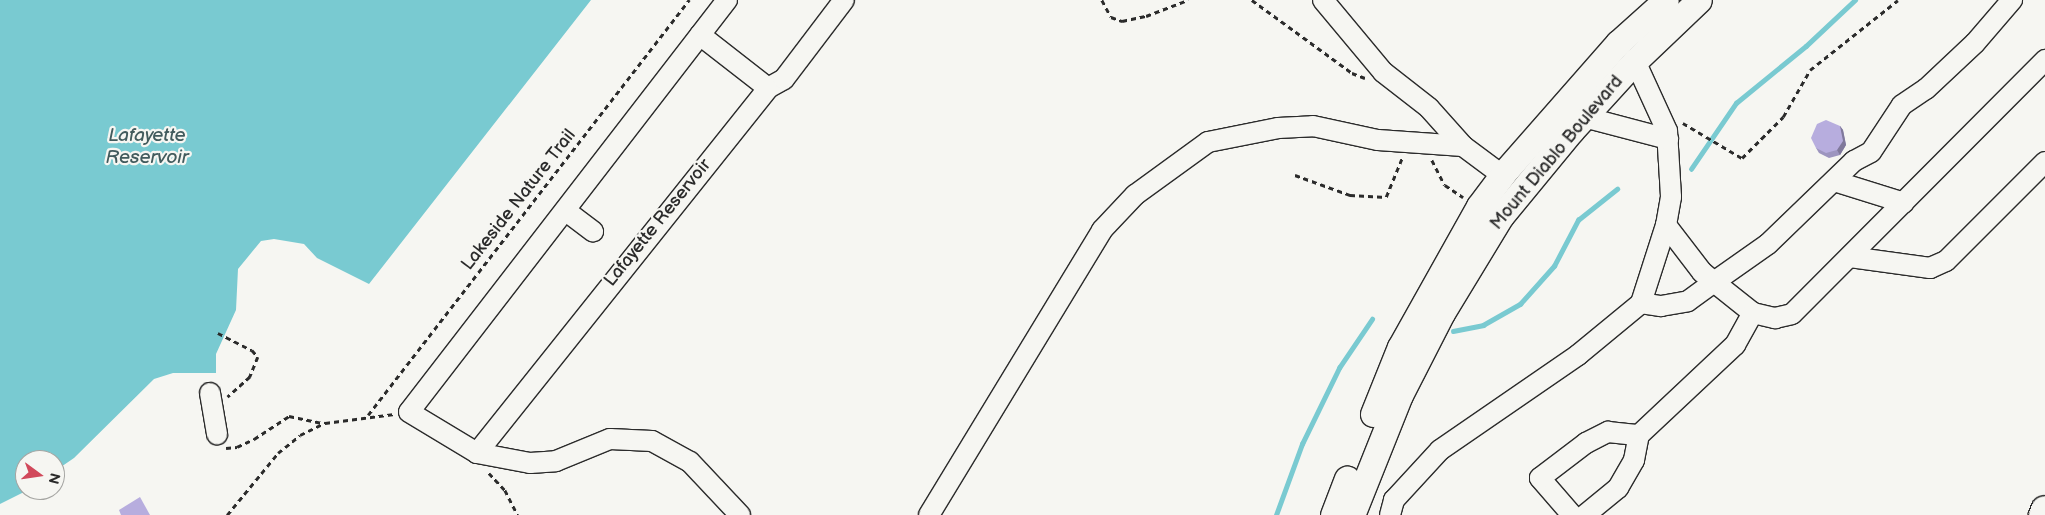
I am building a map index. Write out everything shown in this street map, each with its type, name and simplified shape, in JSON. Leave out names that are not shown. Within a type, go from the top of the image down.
[{"type":"highway","points":[[2043,515],[2045,510]]},
{"type":"main road","name":"Mount Diablo Boulevard","points":[[1333,515],[1400,347],[1479,206],[1502,175],[1618,43],[1666,0]]},
{"type":"main road","name":"Mount Diablo Boulevard","points":[[1352,515],[1400,395],[1442,313],[1501,216],[1562,142],[1635,61],[1700,0]]},
{"type":"lane","points":[[727,0],[409,412],[481,461],[530,463],[556,461],[610,439],[652,440],[690,462],[740,515]]},
{"type":"lane","name":"Lafayette Reservoir","points":[[481,461],[768,88],[784,79],[844,0]]},
{"type":"lane","points":[[1323,0],[1383,72],[1429,108],[1463,146],[1502,175]]},
{"type":"lane","points":[[1641,303],[1661,306],[1688,301],[1768,244],[1854,162],[1871,152],[1902,105],[1926,89],[1975,44],[2012,0]]},
{"type":"lane","points":[[700,35],[768,88]]},
{"type":"lane","points":[[1666,225],[1702,272],[1752,313],[1775,318],[1792,314],[2045,60]]},
{"type":"lane","points":[[1390,515],[1394,500],[1440,450],[1578,355],[1641,303],[1666,225],[1671,198],[1668,140],[1657,107],[1635,61]]},
{"type":"lane","points":[[1584,117],[1668,140]]},
{"type":"lane","points":[[929,515],[1102,230],[1135,195],[1208,142],[1234,136],[1313,126],[1408,143],[1463,146]]},
{"type":"lane","points":[[1477,255],[1502,175],[1562,142]]},
{"type":"lane","points":[[1850,257],[1930,268],[1946,261],[2045,162]]},
{"type":"lane","points":[[1834,181],[1904,203]]},
{"type":"lane","points":[[566,211],[593,231]]},
{"type":"lane","points":[[1585,515],[1618,488],[1634,460],[1639,435],[1736,345],[1752,313]]},
{"type":"lane","points":[[210,395],[217,434]]},
{"type":"lane","points":[[1572,515],[1540,478],[1586,443],[1608,432],[1639,435]]},
{"type":"path","name":"Lakeside Nature Trail","points":[[368,415],[690,0]]},
{"type":"path","points":[[1102,0],[1111,17],[1122,21],[1146,16],[1188,0]]},
{"type":"path","points":[[1252,0],[1352,72],[1368,80]]},
{"type":"path","points":[[1699,133],[1742,158],[1783,117],[1810,70],[1898,0]]},
{"type":"path","points":[[1295,175],[1350,195],[1386,197],[1408,143]]},
{"type":"path","points":[[1429,145],[1433,161],[1445,184],[1479,206]]},
{"type":"path","points":[[210,395],[226,398],[232,395],[250,377],[258,357],[252,350],[218,333]]},
{"type":"path","points":[[228,515],[278,453],[300,435],[324,423],[368,415],[409,412]]},
{"type":"path","points":[[217,434],[217,446],[229,449],[265,433],[289,416],[324,423]]},
{"type":"path","points":[[481,461],[505,490],[518,515]]},
{"type":"water","name":"Lafayette Reservoir","points":[[0,0],[591,0],[369,284],[317,258],[304,244],[274,239],[261,241],[238,269],[236,310],[216,354],[216,373],[173,373],[154,379],[74,458],[65,464],[65,450],[15,450],[15,496],[0,504]]},
{"type":"building","points":[[1826,120],[1840,126],[1843,141],[1837,150],[1826,153],[1816,148],[1811,138],[1817,124]]},
{"type":"building","points":[[140,497],[150,515],[121,515],[119,510]]},
{"type":"waterway","points":[[1691,169],[1736,103],[1806,46],[1855,0]]},
{"type":"waterway","points":[[1453,331],[1483,325],[1520,304],[1554,266],[1578,220],[1617,189]]},
{"type":"waterway","points":[[1276,515],[1302,444],[1339,368],[1372,319]]}]
